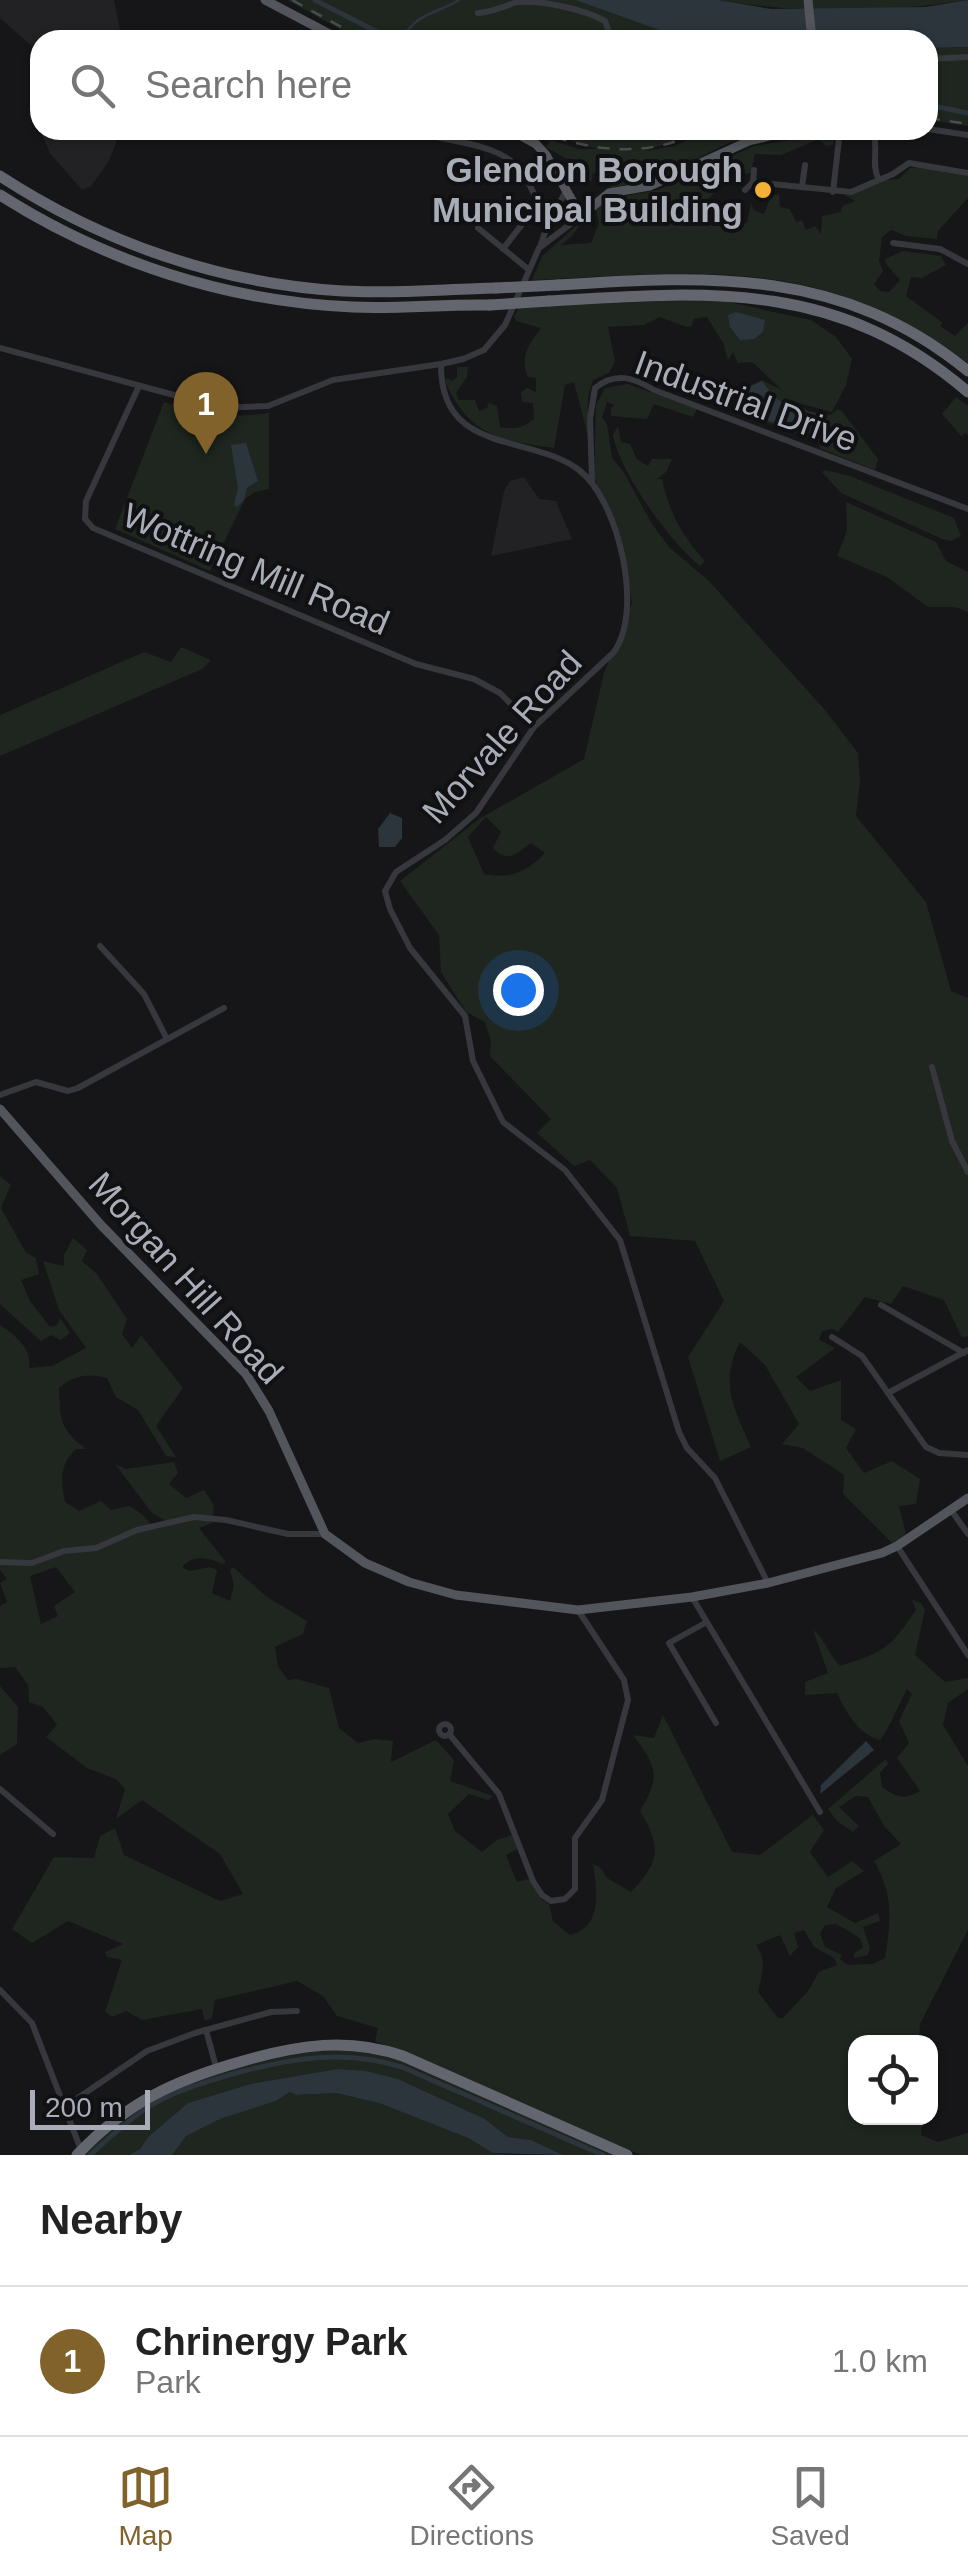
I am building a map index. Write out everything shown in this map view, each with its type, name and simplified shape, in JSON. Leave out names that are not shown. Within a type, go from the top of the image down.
[{"type":"highway","points":[[0,176],[54,209],[106,234],[172,259],[228,274],[341,291],[705,278],[751,280],[842,302],[888,321],[968,372]]},
{"type":"highway","points":[[0,195],[47,223],[164,273],[277,300],[335,306],[490,305],[700,293],[796,304],[889,338],[928,361],[968,392]]},
{"type":"highway","points":[[79,2153],[150,2095],[217,2068],[311,2045],[372,2048],[408,2058],[627,2155]]},
{"type":"main road","points":[[265,0],[322,30]]},
{"type":"main road","points":[[805,0],[808,30]]},
{"type":"main road","points":[[529,140],[546,155],[580,216],[608,193],[650,186],[753,140]]},
{"type":"main road","name":"Morgan Hill Road","points":[[0,1108],[92,1215],[246,1374],[270,1411],[324,1534]]},
{"type":"main road","points":[[324,1534],[366,1563],[434,1589],[578,1610],[692,1598],[768,1583],[898,1546],[968,1498]]},
{"type":"street","points":[[478,12],[498,11],[520,2],[545,2],[605,21],[608,30]]},
{"type":"street","points":[[938,58],[968,57]]},
{"type":"street","points":[[938,130],[968,134]]},
{"type":"street","points":[[458,140],[514,164],[548,222]]},
{"type":"street","points":[[832,192],[839,140]]},
{"type":"street","points":[[876,140],[874,166],[878,178]]},
{"type":"street","points":[[753,182],[851,192],[910,162],[968,173]]},
{"type":"street","points":[[802,187],[805,164]]},
{"type":"street","points":[[745,190],[753,182],[754,170]]},
{"type":"street","points":[[0,349],[222,408],[255,408],[292,398],[333,380],[440,364],[475,354],[500,334],[564,192]]},
{"type":"street","points":[[503,249],[537,205]]},
{"type":"street","points":[[540,248],[580,216]]},
{"type":"street","points":[[478,228],[528,269]]},
{"type":"street","points":[[893,243],[939,249],[968,264]]},
{"type":"street","points":[[440,364],[449,401],[476,432],[508,446],[555,455],[592,480]]},
{"type":"street","name":"Industrial Drive","points":[[592,480],[590,419],[595,388],[606,380],[630,377],[654,390],[968,509]]},
{"type":"street","name":"Wottring Mill Road","points":[[138,386],[86,501],[85,519],[94,528],[416,664],[474,679],[500,693],[534,727]]},
{"type":"street","name":"Morvale Road","points":[[592,480],[624,560],[626,629],[622,641],[534,727],[476,814],[396,872],[388,884],[386,901],[417,959],[463,1012],[473,1061],[502,1122],[564,1170],[620,1240],[679,1432],[688,1448],[716,1478],[768,1583]]},
{"type":"street","points":[[100,946],[144,994],[167,1039]]},
{"type":"street","points":[[0,1095],[36,1082],[68,1091],[224,1008]]},
{"type":"street","points":[[932,1067],[952,1142],[968,1172]]},
{"type":"street","points":[[881,1305],[966,1352]]},
{"type":"street","points":[[832,1337],[859,1352],[928,1449],[939,1454],[968,1455]]},
{"type":"street","points":[[888,1393],[966,1352]]},
{"type":"street","points":[[952,1510],[968,1534]]},
{"type":"street","points":[[0,1562],[32,1562],[64,1551],[96,1548],[136,1530],[194,1517],[288,1534],[324,1534]]},
{"type":"street","points":[[898,1546],[968,1655]]},
{"type":"street","points":[[692,1598],[820,1812]]},
{"type":"street","points":[[449,1734],[502,1799],[536,1888],[551,1901],[565,1899],[576,1889],[574,1838],[604,1796],[628,1700],[624,1680],[578,1610]]},
{"type":"street","points":[[705,1622],[669,1643],[716,1723]]},
{"type":"street","points":[[0,1789],[53,1834]]},
{"type":"street","points":[[0,1990],[32,2023],[66,2106],[79,2153]]},
{"type":"street","points":[[66,2106],[133,2058],[206,2030],[278,2011],[297,2011]]},
{"type":"street","points":[[206,2030],[217,2068]]},
{"type":"shaded area","points":[[0,0],[114,0],[120,30],[30,30],[30,44],[0,18]]},
{"type":"shaded area","points":[[287,0],[575,0],[659,30],[342,30]]},
{"type":"shaded area","points":[[575,0],[718,0],[771,9],[925,7],[968,0],[968,47],[938,48],[938,30],[659,30]]},
{"type":"shaded area","points":[[718,0],[968,0],[843,10],[780,8]]},
{"type":"shaded area","points":[[968,47],[968,126],[938,122],[938,48]]},
{"type":"shaded area","points":[[44,140],[117,140],[109,161],[91,186],[82,190],[50,153]]},
{"type":"shaded area","points":[[551,140],[579,149],[598,149],[568,140],[676,140],[645,151],[688,140],[737,140],[658,178],[611,188],[600,172],[593,173],[591,183],[579,166],[546,147]]},
{"type":"shaded area","points":[[817,140],[781,155],[755,154],[751,173],[724,176],[722,185],[708,199],[725,212],[723,221],[732,228],[740,220],[747,222],[751,203],[754,210],[764,214],[771,196],[779,194],[780,207],[790,209],[796,222],[802,220],[806,230],[815,226],[821,234],[822,216],[841,212],[842,206],[855,201],[845,195],[883,180],[899,179],[910,168],[968,175],[968,198],[938,231],[937,239],[906,236],[891,230],[882,237],[879,261],[883,271],[874,284],[880,291],[889,292],[900,280],[885,259],[903,251],[941,256],[946,265],[922,278],[911,277],[906,296],[955,336],[968,323],[968,363],[914,328],[862,303],[810,287],[706,274],[532,280],[542,256],[584,219],[561,245],[591,243],[599,223],[596,210],[600,204],[607,207],[609,199],[658,190],[754,146]]},
{"type":"shaded area","points":[[714,299],[811,320],[836,337],[852,359],[846,385],[832,412],[798,403],[808,411],[831,415],[837,409],[842,411],[878,459],[875,470],[819,448],[821,442],[739,412],[743,389],[762,380],[782,390],[752,362],[738,363],[733,352],[728,360],[707,317],[693,319],[692,326],[687,327],[660,317],[644,325],[608,327],[615,361],[609,373],[593,380],[588,397],[588,437],[574,382],[565,385],[554,448],[488,432],[464,413],[445,381],[457,377],[457,367],[468,367],[467,377],[456,393],[459,400],[475,400],[479,411],[489,403],[497,406],[500,427],[522,426],[534,419],[533,403],[522,402],[521,392],[527,388],[536,392],[536,378],[528,377],[525,357],[541,328],[516,321],[519,307]]},
{"type":"shaded area","points":[[736,312],[765,320],[763,332],[754,339],[740,340],[730,327],[728,315]]},
{"type":"shaded area","points":[[762,381],[784,404],[827,418],[821,437],[740,412],[737,405],[741,391]]},
{"type":"shaded area","points":[[628,384],[697,409],[693,417],[654,404],[647,419],[611,416],[615,405],[607,402],[602,417],[607,424],[612,458],[669,547],[709,581],[825,710],[858,753],[856,816],[926,902],[951,991],[968,998],[968,1336],[962,1338],[944,1300],[903,1286],[891,1304],[865,1297],[838,1332],[822,1331],[819,1340],[835,1348],[796,1377],[810,1391],[841,1380],[841,1420],[856,1429],[846,1448],[864,1473],[892,1461],[920,1479],[916,1504],[899,1506],[906,1534],[893,1544],[843,1494],[844,1475],[803,1448],[782,1444],[799,1424],[765,1365],[740,1342],[730,1370],[731,1395],[751,1447],[720,1461],[688,1357],[724,1301],[695,1241],[630,1236],[617,1188],[590,1160],[574,1166],[537,1133],[551,1119],[490,1056],[491,1041],[485,1022],[466,1012],[441,972],[439,935],[400,881],[479,819],[584,759],[604,673],[632,603],[625,557],[594,477],[596,405],[605,388]],"holes":[[[486,817],[501,832],[493,848],[498,853],[512,855],[531,843],[545,853],[518,873],[484,874],[468,837]]]},
{"type":"shaded area","points":[[956,397],[968,406],[968,435],[964,433],[962,437],[942,414]]},
{"type":"shaded area","points":[[164,402],[216,414],[269,413],[269,489],[245,499],[210,571],[115,529]]},
{"type":"shaded area","points":[[618,426],[621,442],[630,444],[637,459],[648,466],[652,459],[672,459],[657,479],[662,479],[683,533],[705,561],[700,566],[661,524],[636,487],[613,435]]},
{"type":"shaded area","points":[[246,443],[258,481],[247,488],[237,507],[231,445]]},
{"type":"shaded area","points":[[822,472],[850,476],[954,518],[961,536],[951,541],[942,539],[841,493]]},
{"type":"shaded area","points":[[524,477],[539,499],[556,501],[572,539],[491,556],[504,491],[510,481]]},
{"type":"shaded area","points":[[846,502],[936,542],[946,561],[968,572],[968,612],[955,607],[928,607],[887,577],[837,556],[847,531]]},
{"type":"shaded area","points":[[181,647],[211,660],[202,669],[0,756],[0,715],[144,652],[171,662]]},
{"type":"shaded area","points":[[390,813],[402,818],[402,838],[395,847],[379,847],[378,829]]},
{"type":"shaded area","points":[[0,1176],[11,1185],[1,1208],[26,1253],[36,1258],[39,1274],[21,1280],[30,1301],[50,1327],[57,1325],[60,1318],[70,1333],[61,1340],[51,1335],[41,1341],[0,1304]]},
{"type":"shaded area","points":[[73,1238],[87,1250],[82,1261],[97,1274],[127,1319],[122,1334],[132,1348],[141,1335],[183,1388],[156,1426],[176,1457],[166,1456],[138,1410],[116,1397],[107,1378],[82,1376],[59,1388],[63,1423],[86,1449],[76,1449],[64,1467],[65,1502],[79,1511],[101,1501],[111,1510],[130,1506],[155,1529],[160,1528],[165,1520],[152,1513],[115,1464],[126,1469],[174,1462],[178,1473],[169,1484],[186,1498],[204,1490],[214,1505],[212,1523],[199,1528],[226,1562],[196,1559],[182,1567],[189,1571],[210,1567],[217,1570],[212,1593],[230,1601],[233,1567],[267,1597],[307,1621],[303,1634],[275,1647],[278,1666],[288,1680],[329,1688],[339,1728],[358,1743],[374,1739],[393,1741],[391,1762],[436,1740],[454,1760],[450,1781],[493,1796],[488,1800],[469,1794],[448,1814],[455,1831],[482,1852],[497,1840],[512,1835],[517,1849],[506,1855],[517,1882],[529,1879],[541,1899],[549,1904],[553,1921],[570,1935],[581,1931],[593,1916],[593,1864],[631,1892],[652,1863],[652,1835],[640,1811],[651,1789],[653,1772],[633,1735],[654,1738],[663,1715],[732,1852],[760,1855],[813,1815],[824,1830],[810,1852],[828,1877],[852,1861],[864,1871],[836,1888],[827,1907],[855,1923],[878,1913],[880,1921],[863,1927],[870,1947],[868,1955],[854,1958],[854,1953],[863,1948],[860,1938],[836,1924],[825,1925],[820,1933],[825,1947],[842,1955],[840,1959],[848,1965],[872,1964],[885,1958],[889,1908],[885,1885],[874,1861],[901,1844],[884,1826],[868,1797],[856,1796],[839,1807],[859,1826],[853,1832],[828,1809],[886,1759],[888,1764],[880,1773],[882,1787],[900,1796],[920,1791],[897,1758],[909,1743],[899,1721],[912,1694],[907,1689],[880,1740],[860,1728],[837,1693],[805,1695],[805,1682],[828,1673],[813,1630],[840,1666],[885,1647],[916,1610],[912,1600],[921,1603],[925,1610],[915,1655],[945,1682],[968,1678],[968,1689],[948,1703],[943,1725],[968,1766],[968,1930],[920,2024],[919,2035],[848,2035],[848,2125],[922,2125],[921,2135],[938,2142],[968,2133],[968,2155],[641,2155],[375,2041],[378,2028],[337,2016],[323,1996],[297,1981],[215,2000],[212,2018],[205,2021],[202,2009],[142,2020],[126,2011],[112,2017],[105,2012],[122,1960],[107,1957],[105,1952],[123,1944],[68,1921],[32,1943],[12,1929],[54,1857],[94,1858],[100,1836],[115,1828],[124,1855],[220,1901],[243,1894],[220,1854],[142,1800],[116,1819],[125,1789],[116,1779],[87,1768],[46,1737],[57,1725],[43,1707],[29,1702],[28,1685],[15,1667],[0,1668],[0,1606],[7,1602],[0,1583],[7,1579],[0,1570],[0,1325],[25,1349],[29,1368],[52,1366],[86,1348],[59,1310],[43,1261],[64,1266],[64,1255]],"holes":[[[56,1567],[75,1592],[54,1606],[58,1616],[41,1624],[30,1576]],[[804,1930],[814,1947],[834,1958],[837,1965],[819,1972],[808,1991],[783,2018],[778,2018],[758,1992],[763,1962],[756,1945],[780,1935],[790,1956],[798,1947],[794,1933]]]},
{"type":"shaded area","points":[[0,1686],[18,1707],[17,1744],[0,1755]]},
{"type":"shaded area","points":[[866,1741],[874,1750],[820,1794],[821,1785]]},
{"type":"shaded area","points":[[357,2048],[404,2060],[618,2155],[563,2155],[531,2140],[508,2137],[485,2119],[398,2079],[337,2069],[250,2084],[188,2103],[129,2155],[83,2155],[127,2116],[166,2090],[280,2054]]},
{"type":"shaded area","points":[[337,2069],[398,2079],[485,2119],[508,2137],[531,2140],[563,2155],[493,2153],[468,2138],[379,2103],[336,2093],[290,2092],[186,2136],[172,2155],[129,2155],[188,2103],[250,2084]]},
{"type":"shaded area","points":[[290,2092],[336,2093],[379,2103],[468,2138],[493,2153],[513,2155],[172,2155],[185,2136]]},
{"type":"waterway","points":[[315,0],[374,30]]},
{"type":"waterway","points":[[408,30],[423,17],[459,0]]},
{"type":"waterway","points":[[938,107],[968,113]]},
{"type":"waterway","points":[[90,2155],[142,2111],[181,2091],[278,2063],[339,2057],[402,2067],[603,2155]]},
{"type":"railway","points":[[292,0],[347,30]]},
{"type":"railway","points":[[938,120],[968,124]]},
{"type":"railway","points":[[567,140],[619,149],[640,149],[678,140]]},
{"type":"place","name":"Glendon Borough Municipal Building","points":[[763,190]]},
{"type":"place","name":"Chrinergy Park","points":[[206,454]]}]
